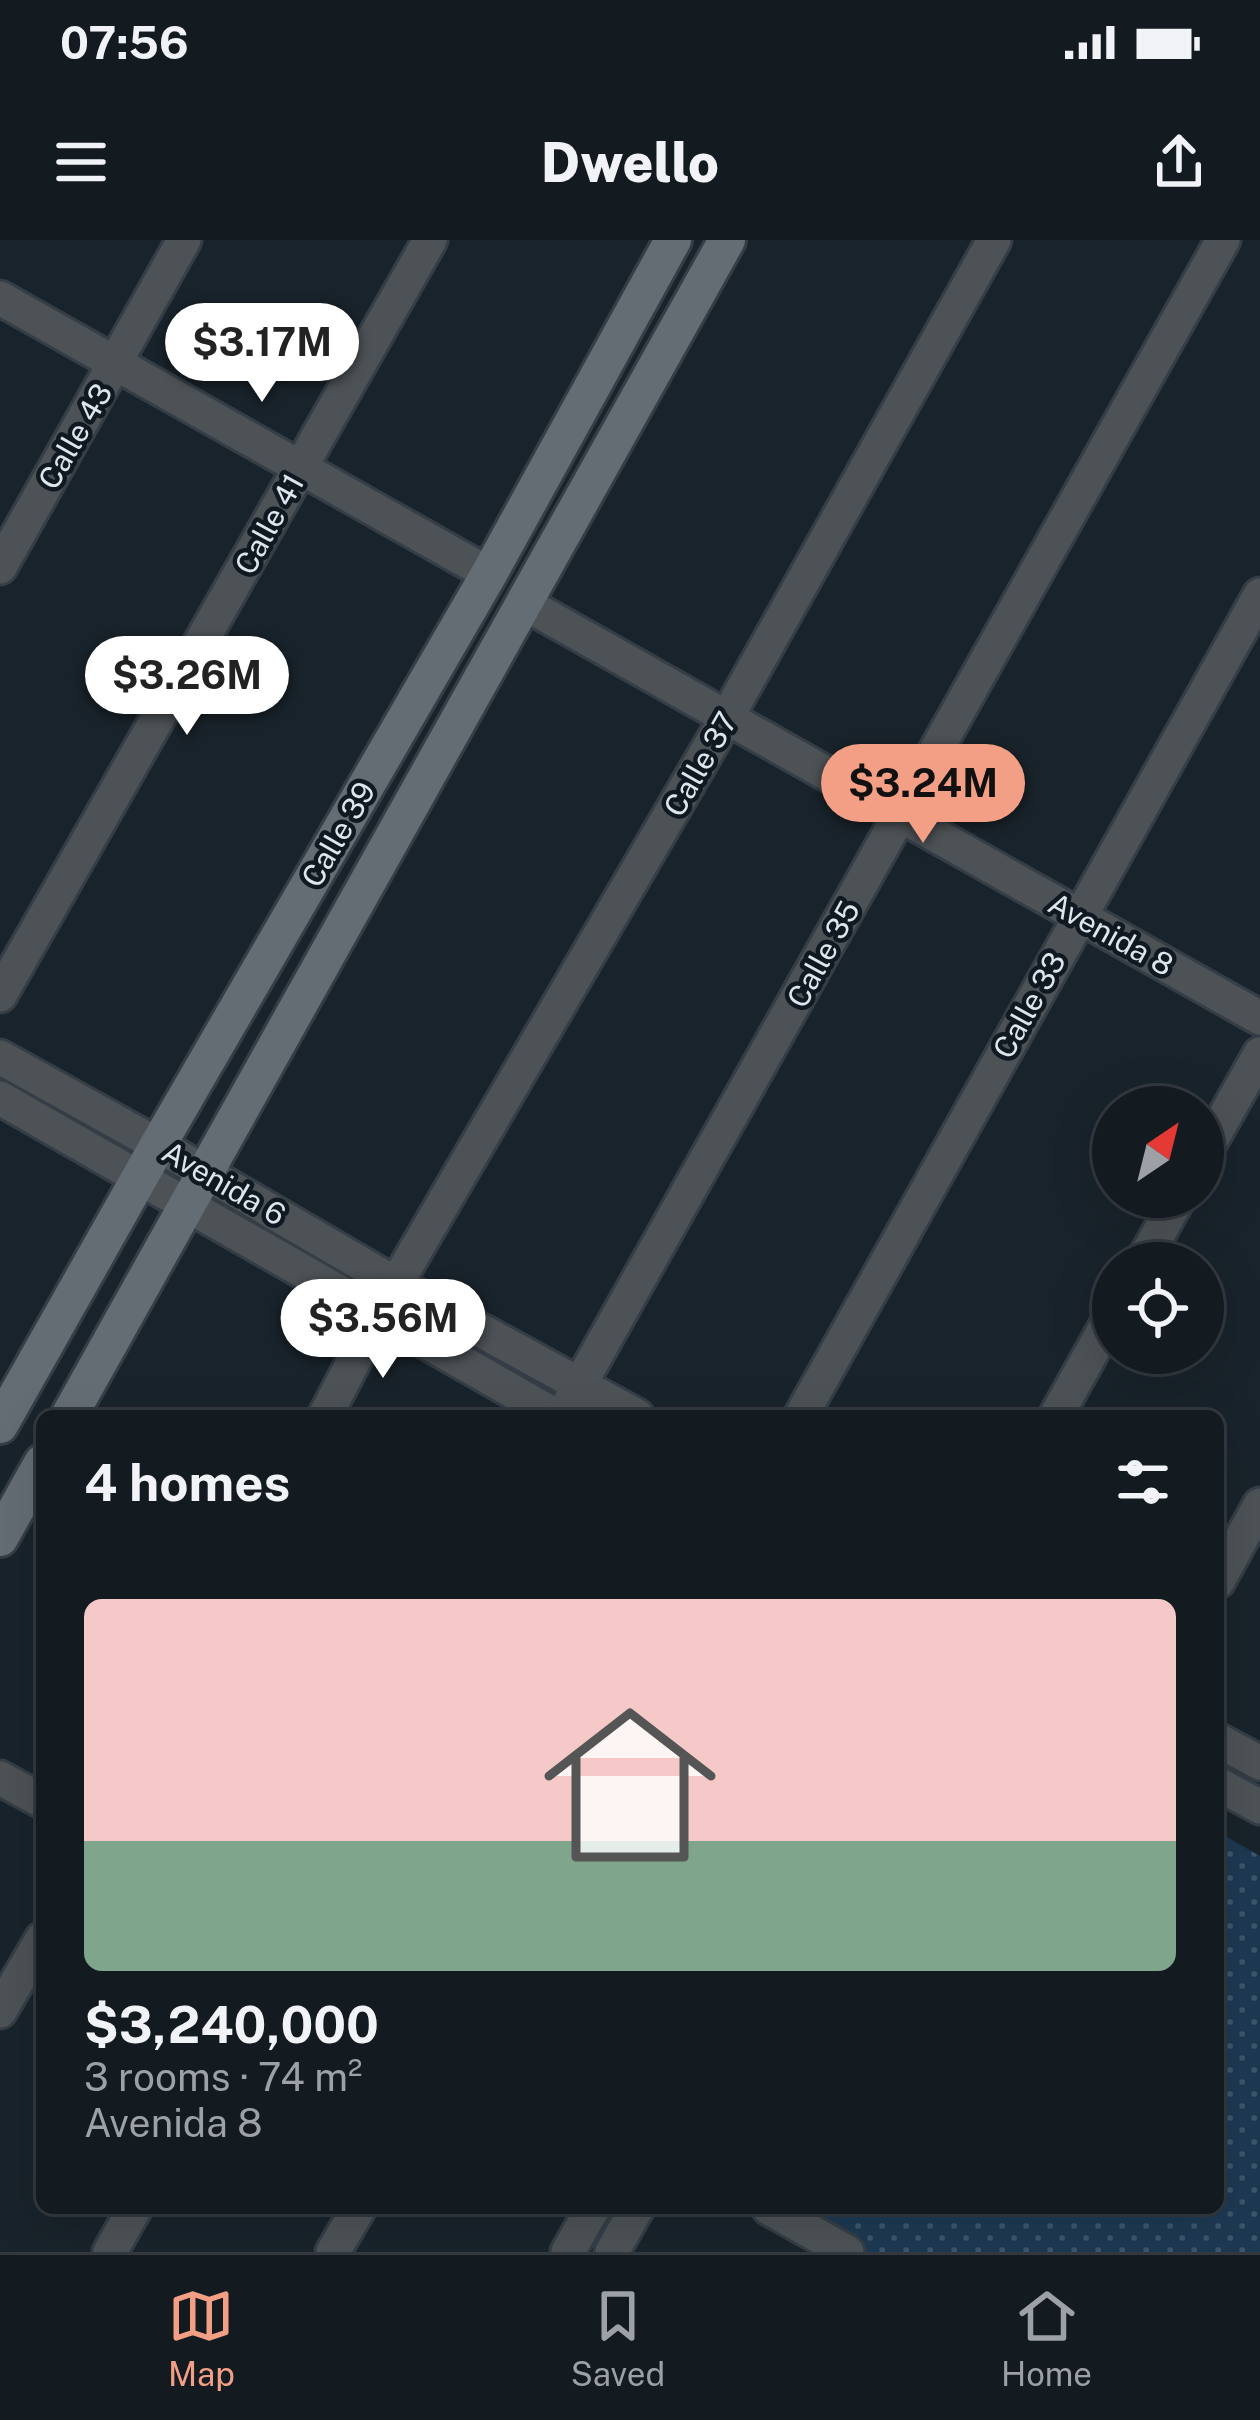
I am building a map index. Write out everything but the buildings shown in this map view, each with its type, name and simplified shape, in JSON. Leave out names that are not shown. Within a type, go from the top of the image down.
[{"type":"main road","name":"Calle 39","points":[[0,1426],[489,574],[674,240]]},
{"type":"main road","name":"Calle 39","points":[[72,1410],[727,240]]},
{"type":"main road","points":[[0,1538],[36,1474]]},
{"type":"street","name":"Calle 43","points":[[0,568],[184,240]]},
{"type":"street","name":"Calle 41","points":[[0,995],[430,240]]},
{"type":"street","name":"Calle 37","points":[[328,1410],[388,1299],[728,717],[994,240]]},
{"type":"street","name":"Calle 35","points":[[563,1410],[1223,240]]},
{"type":"street","points":[[0,298],[489,574]]},
{"type":"street","name":"Calle 33","points":[[804,1410],[1260,595]]},
{"type":"street","name":"Avenida 8","points":[[524,603],[1260,1018]]},
{"type":"street","points":[[1224,1118],[1260,1054]]},
{"type":"street","name":"Avenida 6","points":[[0,1057],[158,1145],[197,1189],[388,1299],[550,1410]]},
{"type":"street","name":"Avenida 6","points":[[0,1098],[140,1178],[197,1189]]},
{"type":"street","name":"Avenida 6","points":[[388,1299],[626,1410]]},
{"type":"street","points":[[1059,1410],[1092,1352]]},
{"type":"street","points":[[1224,1570],[1260,1505]]},
{"type":"street","points":[[1224,1743],[1260,1763]]},
{"type":"street","points":[[0,1778],[36,1798]]},
{"type":"street","points":[[1224,1787],[1260,1808]]},
{"type":"street","points":[[0,2011],[36,1949]]},
{"type":"street","points":[[110,2252],[132,2214]]},
{"type":"street","points":[[333,2252],[355,2214]]},
{"type":"street","points":[[568,2252],[589,2214]]},
{"type":"street","points":[[612,2252],[634,2214]]},
{"type":"street","points":[[780,2214],[847,2252]]},
{"type":"shaded area","points":[[1224,1835],[1260,1856],[1260,2252],[867,2252],[805,2214],[1224,2214]]}]
